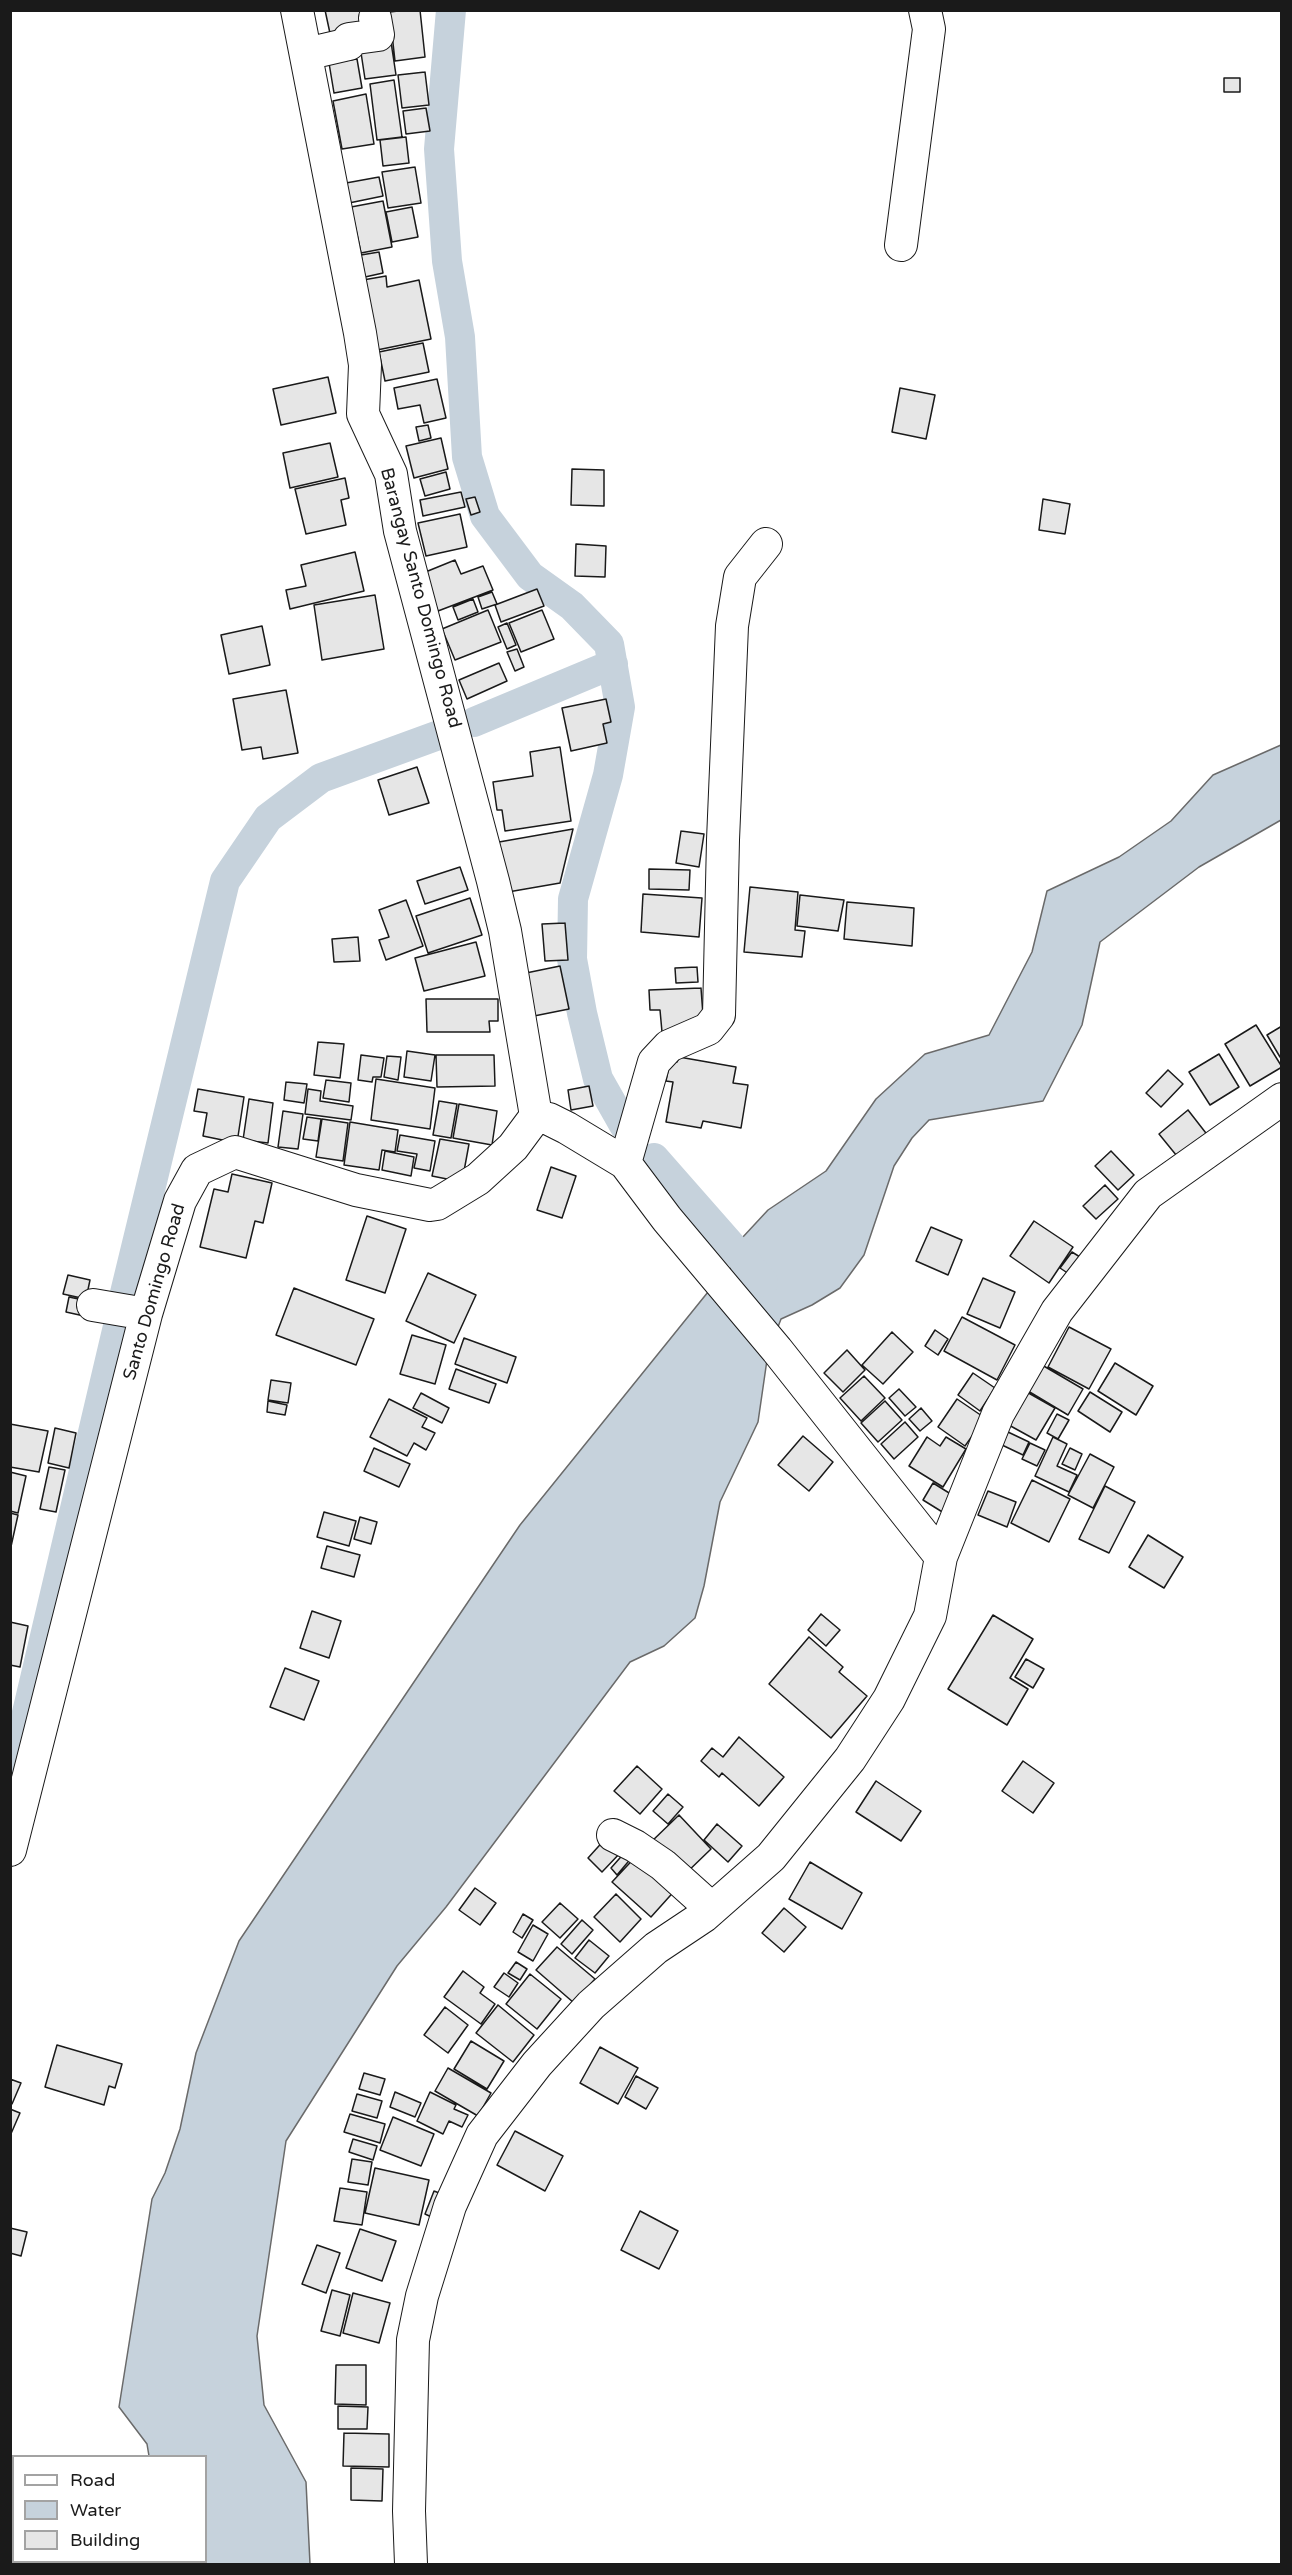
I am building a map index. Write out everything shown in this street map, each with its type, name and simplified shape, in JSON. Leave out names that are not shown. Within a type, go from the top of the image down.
[{"type":"street","name":"Barangay Santo Domingo Road","points":[[297,10],[360,333],[365,365],[363,414],[391,474],[400,531],[493,881],[505,931],[536,1116]]},
{"type":"street","points":[[901,245],[929,29],[925,10]]},
{"type":"street","points":[[306,54],[349,44],[349,39],[378,35],[375,18]]},
{"type":"street","points":[[625,1163],[654,1062],[669,1046],[708,1029],[719,1015],[723,840],[732,626],[740,577],[766,544]]},
{"type":"street","points":[[411,2565],[409,2511],[414,2340],[422,2296],[450,2206],[482,2135],[537,2064],[591,2006],[656,1948],[712,1909],[771,1857],[850,1759],[889,1699],[930,1616],[941,1557],[998,1414],[1057,1311],[1148,1194],[1281,1099]]},
{"type":"street","points":[[536,1116],[549,1119],[567,1128],[625,1163],[667,1219],[777,1350],[941,1557]]},
{"type":"street","name":"Santo Domingo Road","points":[[10,1850],[14,1815],[146,1314],[180,1201],[197,1170],[235,1152],[357,1190],[430,1205],[437,1204],[478,1179],[513,1147],[536,1116]]},
{"type":"street","points":[[93,1305],[146,1314]]},
{"type":"street","points":[[613,1835],[635,1846],[663,1865],[712,1909]]},
{"type":"water","points":[[1281,745],[1281,820],[1199,867],[1100,942],[1082,1025],[1043,1101],[929,1120],[912,1138],[894,1166],[864,1255],[840,1288],[812,1305],[781,1319],[768,1353],[758,1422],[720,1502],[704,1586],[695,1618],[664,1646],[630,1662],[446,1907],[397,1966],[286,2141],[257,2336],[264,2405],[306,2482],[310,2564],[165,2564],[207,2563],[207,2455],[149,2455],[147,2444],[119,2407],[152,2199],[165,2173],[180,2129],[196,2053],[239,1941],[520,1525],[708,1292],[728,1275],[742,1238],[768,1210],[826,1171],[876,1099],[925,1054],[989,1035],[1032,952],[1047,891],[1119,857],[1171,821],[1213,775]]},
{"type":"building","points":[[325,10],[364,10],[368,30],[331,38]]},
{"type":"building","points":[[420,10],[425,57],[395,61],[392,34],[381,13]]},
{"type":"building","points":[[391,42],[396,75],[365,79],[360,46]]},
{"type":"building","points":[[357,59],[362,88],[334,93],[329,63]]},
{"type":"building","points":[[425,72],[429,105],[402,108],[398,75]]},
{"type":"building","points":[[1224,78],[1240,78],[1240,92],[1224,92]]},
{"type":"building","points":[[394,80],[402,137],[377,140],[370,84]]},
{"type":"building","points":[[366,94],[374,144],[342,149],[333,101]]},
{"type":"building","points":[[426,108],[430,131],[406,134],[403,111]]},
{"type":"building","points":[[406,137],[409,163],[383,166],[380,140]]},
{"type":"building","points":[[415,167],[421,203],[388,208],[382,172]]},
{"type":"building","points":[[379,177],[383,196],[349,203],[346,183]]},
{"type":"building","points":[[383,201],[392,247],[361,253],[351,207]]},
{"type":"building","points":[[412,207],[418,237],[392,242],[386,212]]},
{"type":"building","points":[[379,252],[383,273],[365,277],[361,255]]},
{"type":"building","points":[[386,276],[387,287],[419,280],[431,339],[377,350],[363,280]]},
{"type":"building","points":[[423,343],[429,372],[385,381],[379,352]]},
{"type":"building","points":[[328,377],[336,413],[281,425],[273,389]]},
{"type":"building","points":[[437,379],[446,418],[424,423],[420,405],[398,409],[394,388]]},
{"type":"building","points":[[900,388],[935,395],[926,439],[892,432]]},
{"type":"building","points":[[428,425],[431,438],[419,441],[416,427]]},
{"type":"building","points":[[441,438],[448,469],[414,478],[406,446]]},
{"type":"building","points":[[330,443],[338,477],[290,488],[283,453]]},
{"type":"building","points":[[572,469],[604,470],[604,506],[571,505]]},
{"type":"building","points":[[446,472],[450,489],[425,496],[420,479]]},
{"type":"building","points":[[345,478],[349,498],[341,500],[346,525],[306,534],[295,489]]},
{"type":"building","points":[[461,492],[465,507],[423,516],[420,500]]},
{"type":"building","points":[[475,497],[480,512],[471,515],[466,499]]},
{"type":"building","points":[[1043,499],[1070,504],[1065,534],[1039,530]]},
{"type":"building","points":[[460,514],[467,547],[426,556],[418,523]]},
{"type":"building","points":[[576,544],[606,546],[605,577],[575,576]]},
{"type":"building","points":[[355,552],[364,591],[290,609],[286,590],[306,586],[301,565]]},
{"type":"building","points":[[455,560],[461,574],[483,566],[493,590],[438,611],[423,573]]},
{"type":"building","points":[[537,589],[544,606],[501,622],[495,605]]},
{"type":"building","points":[[492,592],[497,604],[482,609],[478,597]]},
{"type":"building","points":[[375,595],[384,649],[322,660],[314,605]]},
{"type":"building","points":[[473,599],[478,612],[458,620],[453,607]]},
{"type":"building","points":[[488,610],[501,642],[455,660],[442,629]]},
{"type":"building","points":[[542,610],[554,639],[521,652],[509,623]]},
{"type":"building","points":[[507,623],[516,645],[507,649],[498,627]]},
{"type":"building","points":[[262,626],[270,665],[229,674],[221,635]]},
{"type":"building","points":[[517,649],[524,667],[515,671],[507,652]]},
{"type":"building","points":[[499,663],[507,681],[467,699],[459,680]]},
{"type":"building","points":[[286,690],[298,753],[263,759],[261,747],[242,750],[233,699]]},
{"type":"building","points":[[606,699],[611,722],[603,724],[607,743],[571,751],[562,708]]},
{"type":"building","points":[[560,747],[571,821],[505,831],[502,810],[497,810],[493,782],[533,776],[530,752]]},
{"type":"building","points":[[417,767],[429,803],[389,815],[378,780]]},
{"type":"building","points":[[573,829],[560,883],[508,892],[499,842]]},
{"type":"building","points":[[681,831],[704,834],[699,867],[676,863]]},
{"type":"building","points":[[460,867],[468,890],[425,904],[417,881]]},
{"type":"building","points":[[649,869],[690,870],[689,890],[649,889]]},
{"type":"building","points":[[750,887],[798,892],[795,930],[805,931],[802,957],[744,952]]},
{"type":"building","points":[[643,894],[702,898],[699,937],[641,932]]},
{"type":"building","points":[[800,895],[844,900],[838,931],[797,926]]},
{"type":"building","points":[[470,898],[482,935],[428,953],[416,916]]},
{"type":"building","points":[[406,900],[423,946],[386,960],[379,940],[389,937],[379,910]]},
{"type":"building","points":[[847,902],[914,908],[912,946],[844,939]]},
{"type":"building","points":[[565,923],[568,960],[545,961],[542,924]]},
{"type":"building","points":[[358,937],[360,961],[334,962],[332,939]]},
{"type":"building","points":[[476,942],[485,976],[424,991],[415,958]]},
{"type":"building","points":[[560,966],[569,1009],[534,1016],[526,973]]},
{"type":"building","points":[[697,967],[698,982],[676,983],[675,968]]},
{"type":"building","points":[[701,988],[704,1029],[662,1032],[660,1010],[650,1010],[649,990]]},
{"type":"building","points":[[426,999],[498,999],[498,1021],[489,1021],[490,1032],[427,1032]]},
{"type":"building","points":[[1256,1025],[1282,1067],[1250,1086],[1225,1044]]},
{"type":"building","points":[[1282,1026],[1282,1056],[1280,1057],[1267,1035]]},
{"type":"building","points":[[318,1042],[344,1044],[340,1078],[314,1075]]},
{"type":"building","points":[[407,1051],[435,1055],[431,1081],[404,1077]]},
{"type":"building","points":[[1219,1054],[1239,1087],[1210,1105],[1189,1072]]},
{"type":"building","points":[[361,1055],[384,1058],[381,1077],[373,1077],[372,1082],[358,1080]]},
{"type":"building","points":[[436,1055],[494,1055],[495,1086],[437,1087]]},
{"type":"building","points":[[387,1056],[401,1057],[398,1080],[384,1077]]},
{"type":"building","points":[[679,1057],[736,1067],[733,1083],[748,1085],[741,1128],[703,1121],[701,1128],[666,1122],[673,1082],[666,1081],[670,1061],[677,1062]]},
{"type":"building","points":[[1168,1070],[1183,1084],[1161,1107],[1146,1093]]},
{"type":"building","points":[[376,1079],[435,1088],[430,1129],[371,1120]]},
{"type":"building","points":[[326,1080],[351,1083],[349,1102],[323,1098]]},
{"type":"building","points":[[286,1082],[307,1084],[304,1103],[284,1100]]},
{"type":"building","points":[[589,1086],[593,1106],[571,1110],[568,1090]]},
{"type":"building","points":[[198,1089],[244,1097],[237,1143],[203,1136],[207,1113],[194,1111]]},
{"type":"building","points":[[308,1089],[321,1091],[320,1101],[353,1106],[351,1120],[305,1114]]},
{"type":"building","points":[[249,1099],[273,1103],[268,1143],[243,1140]]},
{"type":"building","points":[[439,1101],[457,1104],[451,1138],[433,1135]]},
{"type":"building","points":[[459,1104],[497,1111],[492,1145],[453,1138]]},
{"type":"building","points":[[1188,1110],[1209,1137],[1181,1161],[1159,1134]]},
{"type":"building","points":[[283,1111],[303,1114],[298,1149],[278,1147]]},
{"type":"building","points":[[307,1117],[321,1119],[318,1141],[303,1139]]},
{"type":"building","points":[[322,1119],[348,1123],[343,1161],[316,1157]]},
{"type":"building","points":[[350,1122],[398,1130],[395,1152],[382,1150],[379,1170],[344,1165]]},
{"type":"building","points":[[400,1135],[435,1141],[430,1171],[414,1168],[417,1154],[397,1151]]},
{"type":"building","points":[[440,1139],[469,1144],[462,1182],[432,1176]]},
{"type":"building","points":[[385,1151],[414,1157],[411,1176],[382,1170]]},
{"type":"building","points":[[1111,1151],[1134,1175],[1118,1190],[1095,1166]]},
{"type":"building","points":[[551,1167],[576,1176],[562,1218],[537,1210]]},
{"type":"building","points":[[232,1174],[272,1183],[263,1223],[255,1221],[246,1258],[200,1247],[214,1189],[228,1192]]},
{"type":"building","points":[[1105,1185],[1118,1199],[1096,1219],[1083,1206]]},
{"type":"building","points":[[367,1216],[406,1229],[385,1293],[346,1280]]},
{"type":"building","points":[[1034,1221],[1073,1247],[1049,1283],[1010,1256]]},
{"type":"building","points":[[931,1227],[962,1240],[948,1275],[916,1261]]},
{"type":"building","points":[[1072,1252],[1080,1257],[1069,1274],[1060,1268]]},
{"type":"building","points":[[428,1273],[476,1295],[454,1343],[406,1321]]},
{"type":"building","points":[[68,1275],[90,1280],[86,1299],[63,1294]]},
{"type":"building","points":[[983,1278],[1015,1292],[1000,1328],[967,1314]]},
{"type":"building","points":[[294,1288],[374,1319],[356,1365],[276,1335]]},
{"type":"building","points":[[69,1297],[88,1301],[84,1316],[66,1312]]},
{"type":"building","points":[[962,1317],[1015,1345],[997,1380],[944,1351]]},
{"type":"building","points":[[1069,1327],[1111,1349],[1089,1389],[1048,1367]]},
{"type":"building","points":[[935,1330],[948,1339],[938,1355],[925,1346]]},
{"type":"building","points":[[892,1332],[913,1352],[883,1384],[862,1365]]},
{"type":"building","points":[[412,1335],[446,1345],[435,1384],[400,1374]]},
{"type":"building","points":[[464,1338],[516,1357],[507,1383],[455,1364]]},
{"type":"building","points":[[847,1350],[865,1370],[843,1392],[824,1373]]},
{"type":"building","points":[[1115,1363],[1153,1386],[1136,1415],[1098,1391]]},
{"type":"building","points":[[1042,1365],[1083,1389],[1068,1415],[1028,1391]]},
{"type":"building","points":[[456,1369],[496,1384],[489,1403],[449,1389]]},
{"type":"building","points":[[973,1373],[995,1388],[980,1411],[958,1395]]},
{"type":"building","points":[[864,1376],[885,1398],[861,1421],[840,1398]]},
{"type":"building","points":[[271,1380],[291,1383],[288,1403],[268,1400]]},
{"type":"building","points":[[899,1389],[916,1407],[905,1416],[889,1398]]},
{"type":"building","points":[[1025,1391],[1055,1408],[1036,1440],[1007,1424]]},
{"type":"building","points":[[1090,1392],[1122,1412],[1110,1432],[1078,1411]]},
{"type":"building","points":[[421,1393],[449,1408],[442,1423],[413,1408]]},
{"type":"building","points":[[389,1399],[427,1418],[422,1427],[435,1433],[426,1450],[414,1443],[407,1456],[370,1437]]},
{"type":"building","points":[[957,1399],[985,1418],[965,1446],[938,1427]]},
{"type":"building","points":[[268,1401],[287,1405],[285,1415],[267,1412]]},
{"type":"building","points":[[885,1401],[902,1420],[878,1442],[861,1423]]},
{"type":"building","points":[[921,1408],[932,1421],[920,1431],[909,1419]]},
{"type":"building","points":[[1057,1414],[1069,1420],[1058,1439],[1047,1433]]},
{"type":"building","points":[[905,1422],[918,1437],[894,1459],[881,1444]]},
{"type":"building","points":[[10,1424],[48,1431],[39,1472],[10,1467]]},
{"type":"building","points":[[55,1428],[76,1433],[69,1468],[48,1463]]},
{"type":"building","points":[[1008,1432],[1029,1442],[1023,1455],[1002,1445]]},
{"type":"building","points":[[803,1436],[833,1462],[809,1491],[778,1465]]},
{"type":"building","points":[[927,1437],[940,1446],[946,1437],[966,1449],[943,1487],[909,1466]]},
{"type":"building","points":[[1053,1437],[1067,1444],[1057,1466],[1077,1475],[1069,1492],[1035,1476]]},
{"type":"building","points":[[1030,1443],[1045,1450],[1037,1466],[1022,1459]]},
{"type":"building","points":[[374,1448],[410,1464],[399,1487],[364,1471]]},
{"type":"building","points":[[1070,1448],[1082,1454],[1075,1470],[1062,1464]]},
{"type":"building","points":[[1090,1454],[1114,1467],[1093,1508],[1068,1495]]},
{"type":"building","points":[[49,1467],[65,1470],[56,1512],[40,1509]]},
{"type":"building","points":[[10,1472],[26,1476],[18,1513],[10,1511]]},
{"type":"building","points":[[1032,1480],[1070,1499],[1049,1542],[1011,1523]]},
{"type":"building","points":[[933,1483],[954,1496],[944,1513],[923,1500]]},
{"type":"building","points":[[1105,1486],[1135,1502],[1109,1553],[1079,1539]]},
{"type":"building","points":[[988,1491],[1016,1502],[1007,1527],[978,1515]]},
{"type":"building","points":[[324,1512],[356,1521],[349,1546],[317,1537]]},
{"type":"building","points":[[10,1513],[18,1515],[10,1551]]},
{"type":"building","points":[[360,1517],[377,1522],[371,1544],[354,1539]]},
{"type":"building","points":[[1148,1535],[1183,1557],[1164,1588],[1129,1567]]},
{"type":"building","points":[[327,1546],[360,1555],[354,1577],[321,1568]]},
{"type":"building","points":[[312,1611],[341,1621],[329,1658],[300,1648]]},
{"type":"building","points":[[821,1614],[840,1630],[826,1646],[808,1630]]},
{"type":"building","points":[[993,1615],[1033,1639],[1010,1678],[1028,1689],[1007,1725],[948,1689]]},
{"type":"building","points":[[10,1622],[28,1626],[20,1667],[10,1665]]},
{"type":"building","points":[[809,1637],[843,1667],[839,1672],[867,1696],[831,1738],[769,1684]]},
{"type":"building","points":[[1026,1659],[1044,1669],[1033,1688],[1015,1677]]},
{"type":"building","points":[[285,1668],[319,1681],[304,1720],[270,1707]]},
{"type":"building","points":[[739,1737],[784,1777],[759,1806],[722,1773],[719,1777],[701,1761],[712,1748],[723,1757]]},
{"type":"building","points":[[1023,1761],[1054,1783],[1033,1813],[1002,1791]]},
{"type":"building","points":[[637,1766],[662,1789],[640,1814],[614,1791]]},
{"type":"building","points":[[876,1781],[921,1811],[901,1841],[856,1812]]},
{"type":"building","points":[[668,1794],[683,1807],[668,1824],[653,1811]]},
{"type":"building","points":[[679,1815],[711,1849],[681,1878],[649,1844]]},
{"type":"building","points":[[717,1824],[742,1846],[728,1862],[704,1840]]},
{"type":"building","points":[[607,1837],[622,1851],[602,1872],[588,1858]]},
{"type":"building","points":[[627,1850],[633,1856],[617,1875],[611,1868]]},
{"type":"building","points":[[640,1852],[678,1887],[651,1917],[612,1882]]},
{"type":"building","points":[[810,1862],[862,1893],[842,1929],[789,1899]]},
{"type":"building","points":[[475,1888],[496,1903],[480,1925],[459,1910]]},
{"type":"building","points":[[616,1894],[641,1919],[620,1942],[594,1917]]},
{"type":"building","points":[[560,1903],[578,1919],[560,1938],[542,1922]]},
{"type":"building","points":[[784,1908],[806,1927],[784,1952],[762,1933]]},
{"type":"building","points":[[523,1914],[533,1920],[522,1938],[513,1932]]},
{"type":"building","points":[[582,1920],[593,1930],[572,1954],[561,1944]]},
{"type":"building","points":[[533,1925],[548,1934],[533,1961],[518,1952]]},
{"type":"building","points":[[589,1940],[609,1956],[595,1973],[575,1958]]},
{"type":"building","points":[[557,1947],[595,1979],[574,2003],[536,1970]]},
{"type":"building","points":[[516,1962],[527,1969],[520,1980],[508,1973]]},
{"type":"building","points":[[463,1971],[484,1987],[480,1993],[495,2004],[481,2024],[444,1997]]},
{"type":"building","points":[[504,1973],[518,1983],[509,1997],[494,1987]]},
{"type":"building","points":[[530,1974],[561,1999],[537,2029],[506,2004]]},
{"type":"building","points":[[498,2005],[534,2035],[513,2062],[476,2033]]},
{"type":"building","points":[[445,2007],[468,2025],[448,2053],[424,2035]]},
{"type":"building","points":[[471,2041],[504,2061],[487,2089],[454,2069]]},
{"type":"building","points":[[57,2045],[122,2064],[115,2088],[109,2086],[104,2105],[45,2087]]},
{"type":"building","points":[[600,2047],[638,2068],[618,2104],[580,2083]]},
{"type":"building","points":[[448,2068],[491,2093],[478,2116],[435,2091]]},
{"type":"building","points":[[364,2073],[385,2079],[380,2095],[359,2089]]},
{"type":"building","points":[[636,2076],[658,2088],[646,2109],[625,2097]]},
{"type":"building","points":[[10,2079],[21,2083],[12,2104],[10,2104]]},
{"type":"building","points":[[395,2092],[421,2103],[415,2117],[390,2107]]},
{"type":"building","points":[[430,2092],[456,2105],[454,2109],[468,2115],[462,2127],[449,2121],[443,2134],[417,2121]]},
{"type":"building","points":[[357,2094],[382,2101],[377,2118],[352,2111]]},
{"type":"building","points":[[10,2109],[20,2113],[10,2136]]},
{"type":"building","points":[[350,2114],[385,2124],[380,2143],[344,2132]]},
{"type":"building","points":[[393,2117],[434,2134],[421,2166],[380,2150]]},
{"type":"building","points":[[515,2131],[563,2156],[545,2191],[497,2165]]},
{"type":"building","points":[[353,2139],[377,2146],[373,2160],[349,2152]]},
{"type":"building","points":[[352,2159],[372,2162],[368,2185],[348,2182]]},
{"type":"building","points":[[375,2168],[429,2180],[419,2225],[365,2213]]},
{"type":"building","points":[[340,2188],[367,2192],[362,2225],[334,2221]]},
{"type":"building","points":[[434,2191],[447,2196],[438,2220],[425,2214]]},
{"type":"building","points":[[640,2211],[678,2231],[659,2269],[621,2250]]},
{"type":"building","points":[[10,2228],[27,2232],[21,2256],[10,2253]]},
{"type":"building","points":[[360,2229],[396,2241],[382,2281],[346,2268]]},
{"type":"building","points":[[317,2245],[340,2253],[326,2293],[302,2284]]},
{"type":"building","points":[[332,2290],[350,2295],[340,2336],[321,2331]]},
{"type":"building","points":[[353,2293],[390,2303],[379,2343],[343,2333]]},
{"type":"building","points":[[336,2365],[366,2365],[366,2405],[335,2404]]},
{"type":"building","points":[[338,2406],[368,2407],[367,2429],[338,2429]]},
{"type":"building","points":[[344,2433],[389,2434],[389,2467],[343,2466]]},
{"type":"building","points":[[351,2468],[383,2469],[382,2501],[351,2500]]},
{"type":"waterway","points":[[451,10],[439,149],[447,261],[460,337],[467,457],[485,516],[530,576],[572,606],[609,644],[620,707],[608,775],[573,899],[572,959],[598,1079],[624,1125]]},
{"type":"waterway","points":[[474,722],[613,664]]},
{"type":"waterway","points":[[124,1297],[225,881],[268,818],[321,778],[447,732]]},
{"type":"waterway","points":[[654,1158],[763,1282]]},
{"type":"waterway","points":[[10,1785],[119,1322]]}]
